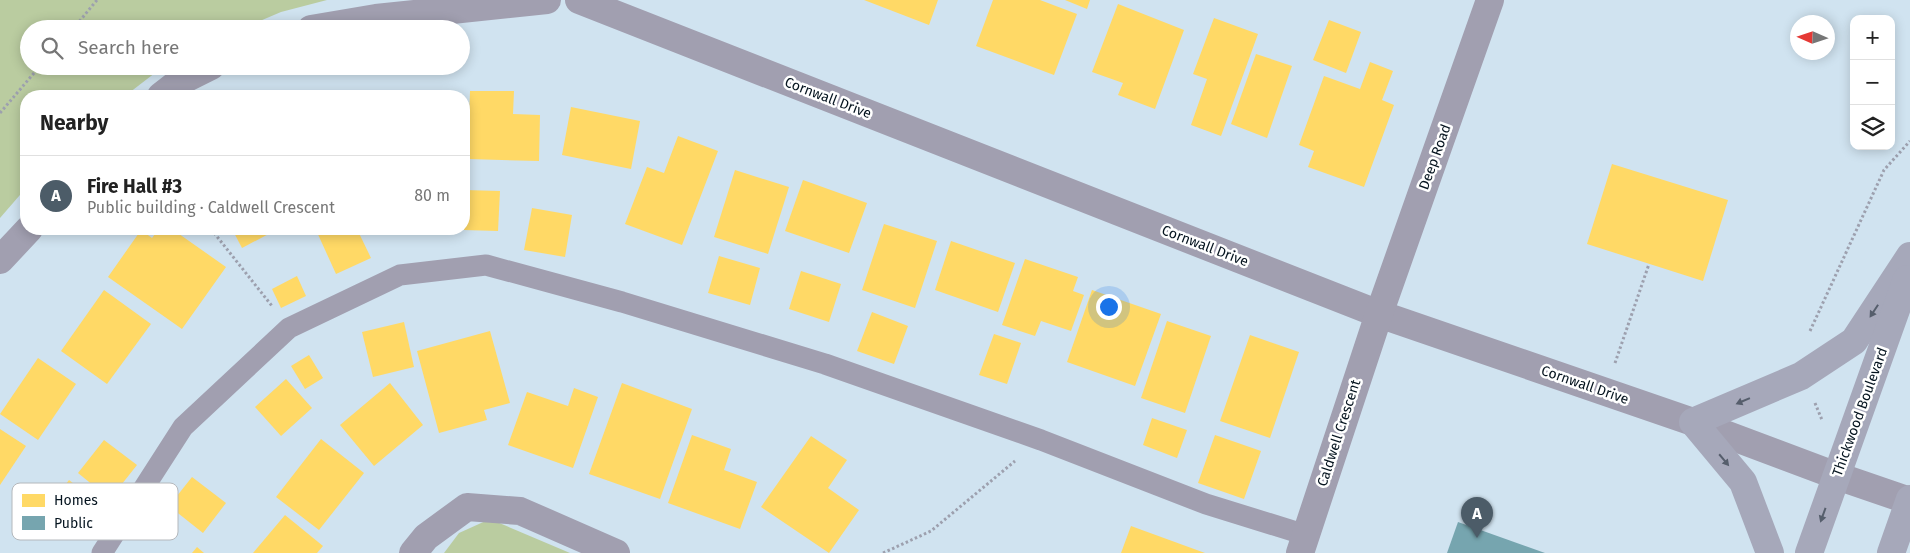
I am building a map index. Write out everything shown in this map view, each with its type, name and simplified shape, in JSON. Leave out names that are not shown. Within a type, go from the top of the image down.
[{"type":"main road","points":[[1770,553],[1743,482],[1693,422],[1801,376],[1854,341],[1910,256]]},
{"type":"main road","name":"Thickwood Boulevard","points":[[1809,553],[1910,271]]},
{"type":"main road","points":[[1891,553],[1910,500]]},
{"type":"street","points":[[364,20],[547,0]]},
{"type":"street","name":"Cornwall Drive","points":[[579,0],[1379,314],[1693,422],[1837,476],[1910,500]]},
{"type":"street","name":"Deep Road","points":[[1379,314],[1490,0]]},
{"type":"street","points":[[169,90],[193,75]]},
{"type":"street","points":[[0,260],[23,235]]},
{"type":"street","name":"Caldwell Crescent","points":[[1303,544],[1379,314]]},
{"type":"street","points":[[414,553],[426,537],[467,507],[520,511],[616,553]]},
{"type":"lane","points":[[147,483],[183,427],[289,328],[400,275],[486,264],[622,302],[825,364],[1040,440],[1206,504],[1303,544]]},
{"type":"lane","points":[[102,553],[110,540]]},
{"type":"path","points":[[80,20],[97,0]]},
{"type":"path","points":[[0,113],[32,75]]},
{"type":"path","points":[[1808,335],[1884,170],[1910,140]]},
{"type":"path","points":[[216,235],[289,328]]},
{"type":"path","points":[[1606,392],[1649,264]]},
{"type":"path","points":[[1812,398],[1822,420],[1820,425]]},
{"type":"path","points":[[883,553],[932,531],[1040,440]]},
{"type":"green space","points":[[0,0],[327,0],[281,12],[262,20],[20,20],[20,75],[152,75],[133,90],[20,90],[20,195],[0,218]]},
{"type":"green space","points":[[490,519],[570,553],[444,553],[459,533]]},
{"type":"building: Homes","points":[[864,0],[938,0],[929,25]]},
{"type":"building: Homes","points":[[993,0],[1040,0],[1077,14],[1054,75],[976,46]]},
{"type":"building: Homes","points":[[1065,0],[1090,0],[1087,9]]},
{"type":"building: Homes","points":[[1118,4],[1184,30],[1155,109],[1118,95],[1123,83],[1092,72]]},
{"type":"building: Homes","points":[[1214,18],[1258,34],[1221,136],[1191,125],[1207,79],[1193,74]]},
{"type":"building: Homes","points":[[1329,20],[1361,32],[1346,73],[1313,60]]},
{"type":"building: Homes","points":[[1256,54],[1292,66],[1267,138],[1231,124]]},
{"type":"building: Homes","points":[[1370,62],[1393,71],[1382,100],[1394,105],[1364,187],[1308,167],[1314,151],[1299,145],[1324,76],[1360,89]]},
{"type":"building: Homes","points":[[470,91],[514,91],[513,114],[540,115],[539,161],[470,159]]},
{"type":"building: Homes","points":[[571,107],[640,121],[631,169],[562,155]]},
{"type":"building: Homes","points":[[678,136],[718,151],[682,245],[625,224],[647,167],[664,173]]},
{"type":"building: Homes","points":[[1612,164],[1728,200],[1703,281],[1587,244]]},
{"type":"building: Homes","points":[[735,170],[789,187],[768,254],[714,237]]},
{"type":"building: Homes","points":[[803,180],[867,203],[849,253],[785,231]]},
{"type":"building: Homes","points":[[470,190],[500,191],[498,231],[470,230]]},
{"type":"building: Homes","points":[[532,208],[572,215],[565,257],[524,250]]},
{"type":"building: Homes","points":[[884,224],[937,241],[915,308],[862,290]]},
{"type":"building: Homes","points":[[137,235],[148,235],[152,238],[154,235],[181,235],[226,267],[182,329],[108,277]]},
{"type":"building: Homes","points":[[235,235],[267,235],[242,248]]},
{"type":"building: Homes","points":[[318,235],[360,235],[371,258],[336,274]]},
{"type":"building: Homes","points":[[951,241],[1015,263],[998,312],[935,290]]},
{"type":"building: Homes","points":[[719,256],[760,268],[750,305],[708,293]]},
{"type":"building: Homes","points":[[1025,259],[1078,277],[1073,291],[1084,295],[1071,331],[1041,321],[1035,336],[1002,325]]},
{"type":"building: Homes","points":[[801,271],[841,284],[829,322],[789,309]]},
{"type":"building: Homes","points":[[297,276],[306,296],[281,308],[272,289]]},
{"type":"building: Homes","points":[[104,290],[151,324],[107,384],[61,351]]},
{"type":"building: Homes","points":[[1092,290],[1161,314],[1135,386],[1067,362]]},
{"type":"building: Homes","points":[[872,312],[908,326],[894,364],[857,351]]},
{"type":"building: Homes","points":[[1167,321],[1211,336],[1185,413],[1141,398]]},
{"type":"building: Homes","points":[[404,322],[414,367],[373,377],[362,332]]},
{"type":"building: Homes","points":[[490,331],[510,403],[484,410],[487,420],[439,433],[417,351]]},
{"type":"building: Homes","points":[[994,334],[1021,343],[1007,384],[979,375]]},
{"type":"building: Homes","points":[[1250,335],[1299,352],[1270,438],[1220,421]]},
{"type":"building: Homes","points":[[309,355],[323,378],[305,389],[291,366]]},
{"type":"building: Homes","points":[[38,358],[76,384],[38,440],[0,414]]},
{"type":"building: Homes","points":[[286,379],[312,408],[281,436],[255,407]]},
{"type":"building: Homes","points":[[390,383],[423,425],[374,466],[340,425]]},
{"type":"building: Homes","points":[[622,383],[692,409],[660,499],[589,474]]},
{"type":"building: Homes","points":[[574,388],[598,397],[573,468],[508,445],[527,392],[568,406]]},
{"type":"building: Homes","points":[[1152,418],[1187,430],[1177,458],[1143,445]]},
{"type":"building: Homes","points":[[0,429],[26,446],[0,485]]},
{"type":"building: Homes","points":[[692,435],[731,449],[724,470],[757,482],[740,529],[668,503]]},
{"type":"building: Homes","points":[[1215,435],[1261,451],[1244,499],[1198,483]]},
{"type":"building: Homes","points":[[811,436],[847,460],[828,488],[859,510],[829,553],[761,507]]},
{"type":"building: Homes","points":[[321,439],[364,473],[319,530],[276,497]]},
{"type":"building: Homes","points":[[104,440],[137,465],[123,483],[90,483],[78,473]]},
{"type":"building: Homes","points":[[192,477],[226,503],[203,533],[178,513],[178,495]]},
{"type":"building: Homes","points":[[285,515],[323,546],[317,553],[253,553]]},
{"type":"building: Homes","points":[[1131,526],[1205,553],[1121,553]]},
{"type":"building: Homes","points":[[197,547],[204,553],[192,553]]},
{"type":"building: Public","points":[[1458,522],[1545,553],[1447,553]]},
{"type":"place","name":"Fire Hall #3","points":[[1477,538]]}]
